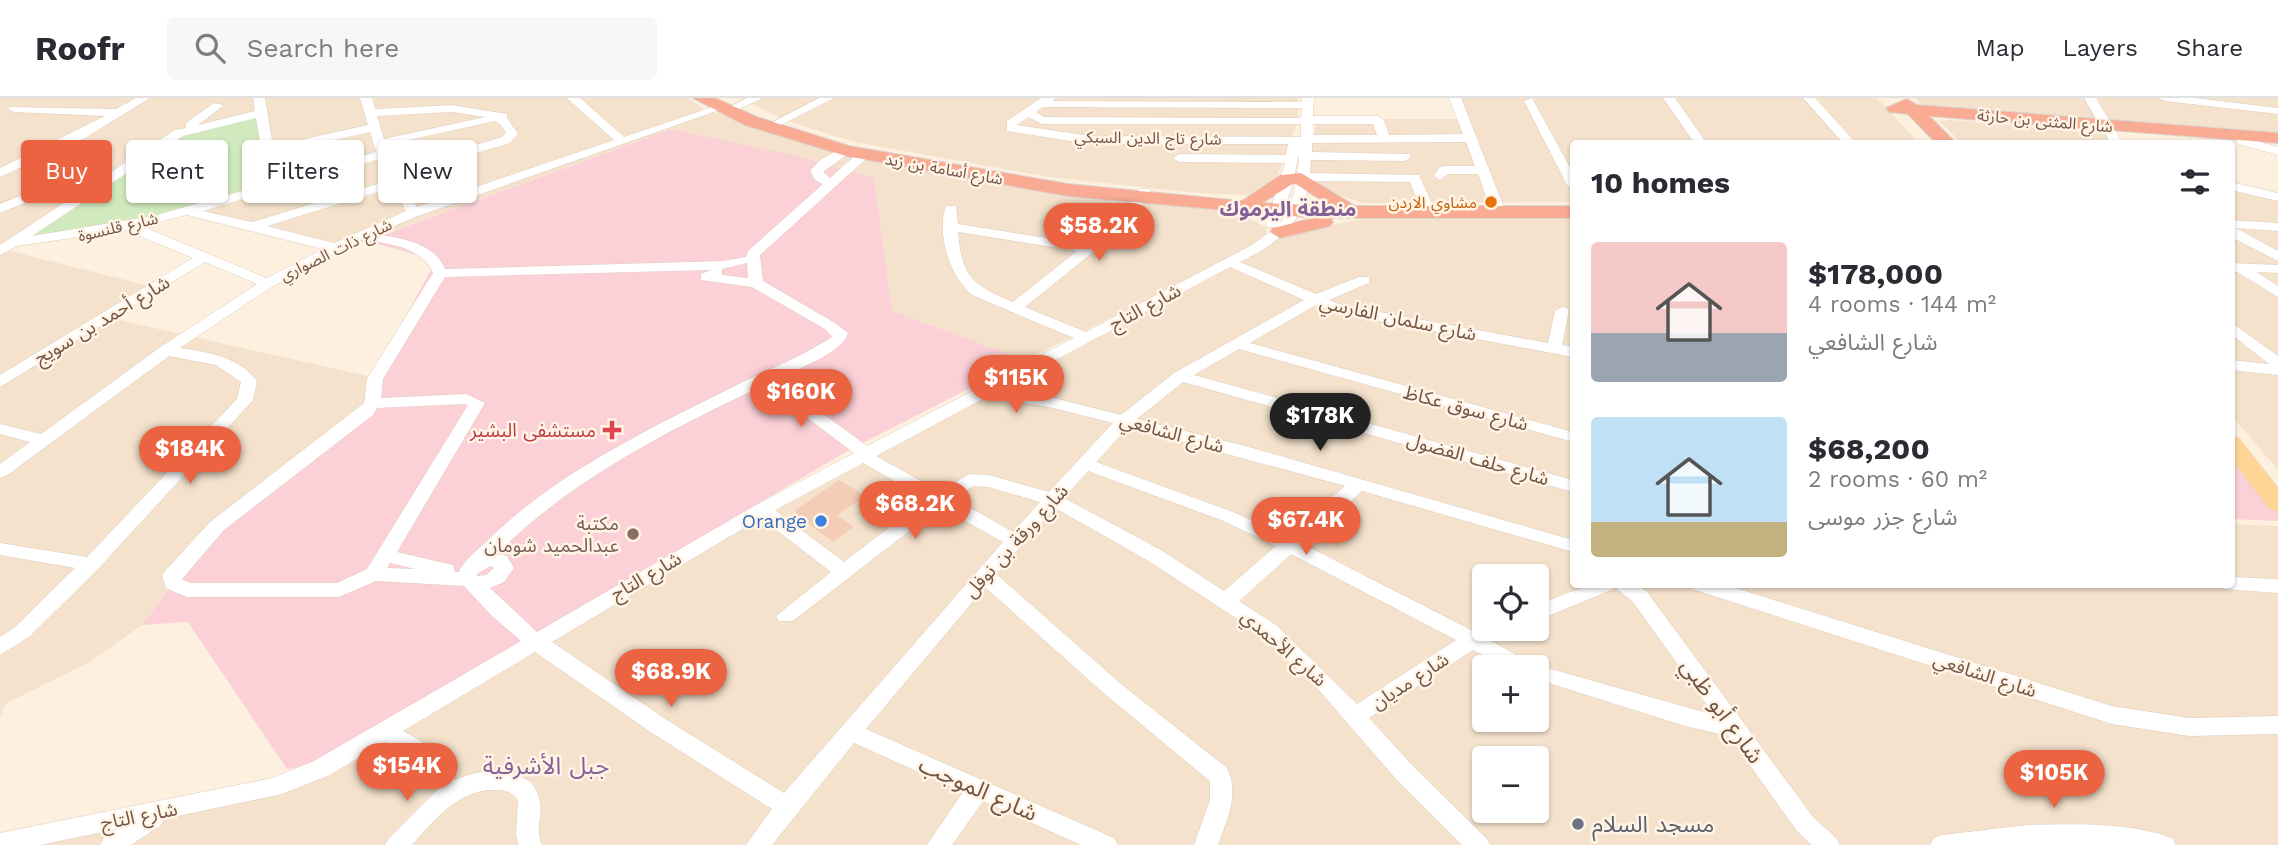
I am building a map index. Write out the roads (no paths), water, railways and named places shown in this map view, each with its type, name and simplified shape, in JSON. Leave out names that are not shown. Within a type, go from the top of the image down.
[{"type":"highway","name":"شارع أسامة بن زيد","points":[[701,98],[880,152],[1143,196]]},
{"type":"highway","name":"شارع أسامة بن زيد","points":[[724,104],[776,130],[855,152],[1004,180],[1250,205],[1281,219],[1352,210],[1426,206],[1570,204]]},
{"type":"highway","name":"شارع المثنى بن حارثة","points":[[1914,113],[2116,136],[2217,140]]},
{"type":"highway","points":[[1914,113],[1944,140]]},
{"type":"highway","name":"شارع المثنى بن حارثة","points":[[2116,136],[2171,131],[2182,127],[2210,128],[2245,131],[2276,142]]},
{"type":"highway","name":"شارع المثنى بن حارثة","points":[[2235,141],[2276,142]]},
{"type":"highway","points":[[1297,170],[1352,210],[1281,219],[1250,205],[1297,170]]},
{"type":"highway","name":"شارع أسامة بن زيد","points":[[1352,210],[1570,212]]},
{"type":"main road","points":[[2235,448],[2278,504]]},
{"type":"street","points":[[0,116],[33,98]]},
{"type":"street","points":[[4,171],[81,135],[144,98]]},
{"type":"street","points":[[259,98],[267,140]]},
{"type":"street","points":[[366,98],[379,140]]},
{"type":"street","points":[[573,98],[622,141]]},
{"type":"street","name":"شارع ذات الصواري","points":[[0,472],[164,351],[268,283],[360,235],[413,213],[724,104],[757,98]]},
{"type":"street","points":[[777,123],[828,98]]},
{"type":"street","points":[[1455,98],[1496,205]]},
{"type":"street","points":[[1669,98],[1698,140]]},
{"type":"street","points":[[1809,98],[1847,140]]},
{"type":"street","points":[[2090,98],[2116,136]]},
{"type":"street","points":[[2168,98],[2278,111]]},
{"type":"street","points":[[1045,101],[1303,100],[1297,170],[1281,219]]},
{"type":"street","name":"شارع تاج الدين السبكي","points":[[1045,101],[1009,125],[1020,131],[1090,140],[1300,139]]},
{"type":"street","points":[[1530,101],[1570,179]]},
{"type":"street","points":[[372,113],[458,102],[484,105],[503,116],[512,128],[512,134],[506,140],[477,150]]},
{"type":"street","points":[[5,246],[179,134],[218,105]]},
{"type":"street","points":[[14,109],[118,113]]},
{"type":"street","points":[[179,134],[262,113]]},
{"type":"street","points":[[1030,113],[1042,121],[1378,120],[1384,138]]},
{"type":"street","name":"شارع قلنسوة","points":[[415,140],[503,116]]},
{"type":"street","points":[[317,140],[375,128]]},
{"type":"street","points":[[1300,139],[1472,138]]},
{"type":"street","points":[[832,184],[819,177],[816,171],[818,167],[855,152]]},
{"type":"street","points":[[706,277],[748,257],[832,184],[855,152]]},
{"type":"street","points":[[1297,170],[1405,157]]},
{"type":"street","points":[[1179,158],[1415,178],[1426,206]]},
{"type":"street","points":[[1440,176],[1444,170],[1483,170]]},
{"type":"street","points":[[252,226],[378,183]]},
{"type":"street","points":[[2235,187],[2278,197]]},
{"type":"street","name":"شارع قلنسوة","points":[[5,246],[130,227],[242,194]]},
{"type":"street","points":[[1016,307],[1128,216],[1143,196]]},
{"type":"street","points":[[0,209],[21,199]]},
{"type":"street","points":[[408,203],[413,213]]},
{"type":"street","points":[[951,209],[957,268],[963,282],[979,293],[1087,338]]},
{"type":"street","points":[[185,211],[336,248]]},
{"type":"street","name":"شارع التاج","points":[[0,843],[162,812],[294,781],[387,732],[535,641],[762,509],[1229,262],[1281,219]]},
{"type":"street","points":[[2235,223],[2278,227]]},
{"type":"street","points":[[130,227],[268,283]]},
{"type":"street","points":[[951,227],[1088,249]]},
{"type":"street","points":[[2235,234],[2278,257]]},
{"type":"street","points":[[360,235],[418,250],[436,262],[436,279],[375,379],[372,403],[367,411],[231,514],[200,543],[172,576],[179,588],[339,590],[374,574],[476,576]]},
{"type":"street","name":"شارع أحمد بن سويج","points":[[0,382],[204,257]]},
{"type":"street","points":[[436,279],[723,265],[748,257]]},
{"type":"street","points":[[748,257],[756,283]]},
{"type":"street","name":"شارع سلمان الفارسي","points":[[1229,262],[1313,301],[1355,313],[1570,352]]},
{"type":"street","points":[[2236,267],[2278,268]]},
{"type":"street","points":[[2236,267],[2278,293]]},
{"type":"street","points":[[436,279],[706,277],[756,283],[830,326],[841,336],[830,346],[674,425],[554,496],[512,528],[476,576]]},
{"type":"street","name":"شارع ورقة بن نوفل","points":[[758,845],[787,806],[984,575],[1124,421],[1181,376],[1313,301],[1364,280]]},
{"type":"street","points":[[1554,349],[1570,308]]},
{"type":"street","points":[[2235,329],[2278,364]]},
{"type":"street","name":"شارع سوق عكاظ","points":[[1238,344],[1570,436]]},
{"type":"street","points":[[0,647],[22,632],[91,564],[245,400],[249,381],[244,374],[210,359],[164,351]]},
{"type":"street","points":[[1039,364],[1036,380],[1047,399]]},
{"type":"street","points":[[2235,365],[2278,370]]},
{"type":"street","name":"شارع حلف الفضول","points":[[1181,376],[1570,485]]},
{"type":"street","name":"شارع الشافعي","points":[[1007,380],[1047,399]]},
{"type":"street","points":[[759,381],[862,456],[1015,541]]},
{"type":"street","name":"شارع الشافعي","points":[[985,391],[1047,399],[1570,545]]},
{"type":"street","points":[[372,403],[466,399],[477,402],[374,574]]},
{"type":"street","points":[[0,429],[43,440]]},
{"type":"street","points":[[1085,464],[1215,511],[1290,545],[1472,640]]},
{"type":"street","name":"شارع الأحمدي","points":[[786,615],[960,485],[978,479],[1052,499],[1154,555],[1227,600],[1302,659],[1404,772],[1478,845]]},
{"type":"street","points":[[1227,600],[1359,484]]},
{"type":"street","points":[[762,509],[843,571]]},
{"type":"street","points":[[0,549],[91,564]]},
{"type":"street","points":[[386,556],[476,576],[503,613],[535,641],[635,711],[787,806]]},
{"type":"street","points":[[984,575],[1114,690],[1219,775],[1223,782],[1222,796],[1206,845]]},
{"type":"street","points":[[2235,583],[2278,586]]},
{"type":"street","points":[[1549,609],[1599,588]]},
{"type":"street","name":"شارع أبو ظبي","points":[[1636,588],[1809,834],[1828,845]]},
{"type":"street","name":"شارع الشافعي","points":[[1712,588],[2112,715],[2189,727],[2278,725]]},
{"type":"street","name":"شارع مديان","points":[[1356,716],[1472,640]]},
{"type":"street","points":[[1474,641],[1501,655]]},
{"type":"street","points":[[1549,675],[1685,717],[1733,728]]},
{"type":"street","points":[[387,732],[439,767],[449,793]]},
{"type":"street","name":"شارع الموجب","points":[[850,732],[1106,845]]},
{"type":"street","points":[[397,845],[449,793],[495,779],[519,784],[530,800],[532,811],[527,833],[530,845]]},
{"type":"street","points":[[939,845],[978,789]]},
{"type":"street","points":[[112,845],[162,812]]},
{"type":"street","points":[[1942,845],[1995,836],[2049,832],[2164,845]]},
{"type":"place","name":"مشاوي الاردن","points":[[1491,202]]},
{"type":"place","name":"مستشفى البشير","points":[[612,430]]},
{"type":"place","name":"Orange","points":[[821,521]]},
{"type":"place","name":"مكتبة عبدالحميد شومان","points":[[633,534]]},
{"type":"place","name":"مسجد السلام","points":[[1578,824]]},
{"type":"district","name":"منطقة اليرموك","points":[[1288,208]]},
{"type":"district","name":"جبل الأشرفية","points":[[546,766]]}]
